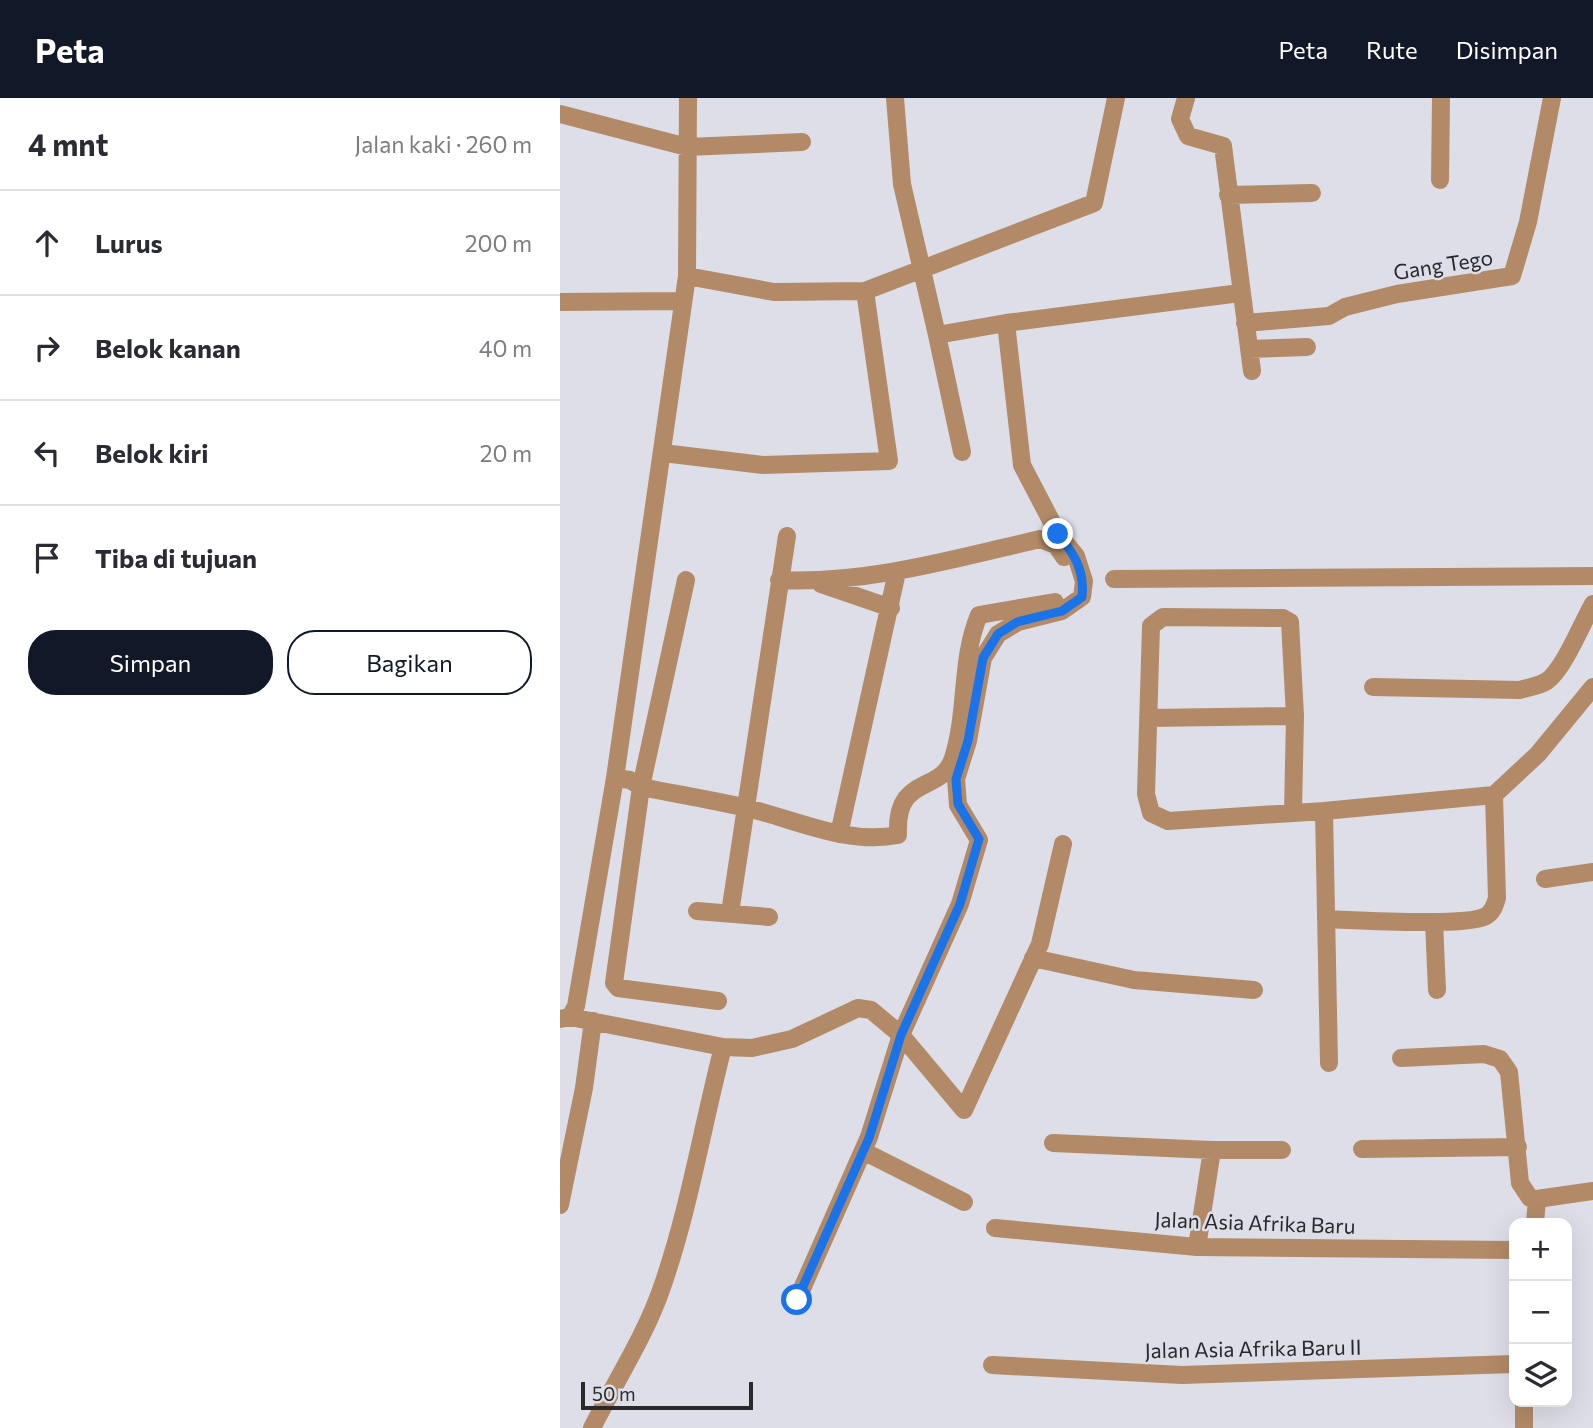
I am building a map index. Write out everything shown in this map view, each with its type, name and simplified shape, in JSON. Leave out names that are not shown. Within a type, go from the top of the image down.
[{"type":"street","points":[[565,1018],[576,1006],[614,783],[687,276],[688,98]]},
{"type":"street","points":[[895,98],[902,184],[962,452]]},
{"type":"street","points":[[687,276],[774,292],[865,291],[1094,203],[1116,98]]},
{"type":"street","points":[[1186,98],[1180,119],[1188,136],[1223,146],[1252,371]]},
{"type":"street","points":[[1440,180],[1441,98]]},
{"type":"street","name":"Gang Tego","points":[[1245,323],[1329,316],[1345,307],[1397,294],[1512,276],[1528,222],[1552,98]]},
{"type":"street","points":[[560,114],[687,147],[802,142]]},
{"type":"street","points":[[1228,195],[1312,193]]},
{"type":"street","points":[[663,453],[764,465],[889,461],[865,291]]},
{"type":"street","points":[[937,335],[1006,323],[1240,293]]},
{"type":"street","points":[[560,302],[682,301]]},
{"type":"street","points":[[797,1300],[863,1151],[901,1035],[960,904],[979,839],[958,804],[956,779],[968,741],[983,658],[998,634],[1017,622],[1062,611],[1082,597],[1084,581],[1076,556],[1058,534],[1022,465],[1006,323]]},
{"type":"street","points":[[1250,349],[1307,347]]},
{"type":"street","points":[[730,913],[787,536]]},
{"type":"street","points":[[614,783],[630,780],[641,788],[747,808],[839,834],[873,840],[898,835],[897,819],[907,794],[938,777],[953,760],[970,636],[979,615],[1056,602],[1071,591],[1073,570],[1056,545],[1040,539],[897,572],[816,582],[779,580]]},
{"type":"street","points":[[839,834],[897,572]]},
{"type":"street","points":[[1114,579],[1593,576]]},
{"type":"street","points":[[686,580],[641,788],[614,983],[618,988],[718,1001]]},
{"type":"street","points":[[816,582],[891,608]]},
{"type":"street","points":[[1373,687],[1520,690],[1537,685],[1548,680],[1558,668],[1593,604]]},
{"type":"street","points":[[1293,813],[1295,716],[1293,629],[1290,622],[1283,618],[1163,617],[1151,626],[1146,794],[1151,813],[1168,821],[1293,813],[1324,811],[1494,795],[1538,754],[1593,687]]},
{"type":"street","points":[[1148,718],[1295,716]]},
{"type":"street","points":[[1326,919],[1434,922],[1485,917],[1493,909],[1497,898],[1494,795]]},
{"type":"street","points":[[1324,811],[1329,1063]]},
{"type":"street","points":[[565,1018],[593,1021],[723,1047],[752,1048],[792,1040],[858,1008],[872,1010],[901,1035],[964,1110],[1040,944],[1063,844]]},
{"type":"street","points":[[1545,879],[1593,872]]},
{"type":"street","points":[[696,911],[769,917]]},
{"type":"street","points":[[1434,922],[1437,990]]},
{"type":"street","points":[[1033,958],[1134,980],[1254,990]]},
{"type":"street","points":[[560,1205],[584,1088],[593,1021]]},
{"type":"street","points":[[592,1428],[660,1293],[684,1219],[698,1142],[723,1047]]},
{"type":"street","points":[[1401,1058],[1484,1054],[1500,1059],[1509,1072],[1520,1183],[1530,1198],[1593,1191]]},
{"type":"street","points":[[1052,1143],[1212,1150],[1282,1150]]},
{"type":"street","points":[[1362,1149],[1518,1147]]},
{"type":"street","points":[[1197,1247],[1212,1150]]},
{"type":"street","points":[[863,1151],[964,1202]]},
{"type":"street","points":[[1535,1218],[1537,1199]]},
{"type":"street","name":"Jalan Asia Afrika Baru","points":[[995,1228],[1197,1247],[1509,1250]]},
{"type":"street","name":"Jalan Asia Afrika Baru II","points":[[992,1365],[1182,1376],[1509,1364]]},
{"type":"street","points":[[1524,1407],[1524,1428]]},
{"type":"route","points":[[797,1300],[869,1138],[901,1035],[928,969],[960,904],[979,839],[962,815],[958,804],[956,779],[968,741],[983,658],[998,634],[1017,622],[1062,611],[1082,597],[1084,581],[1076,556],[1058,534]]}]
